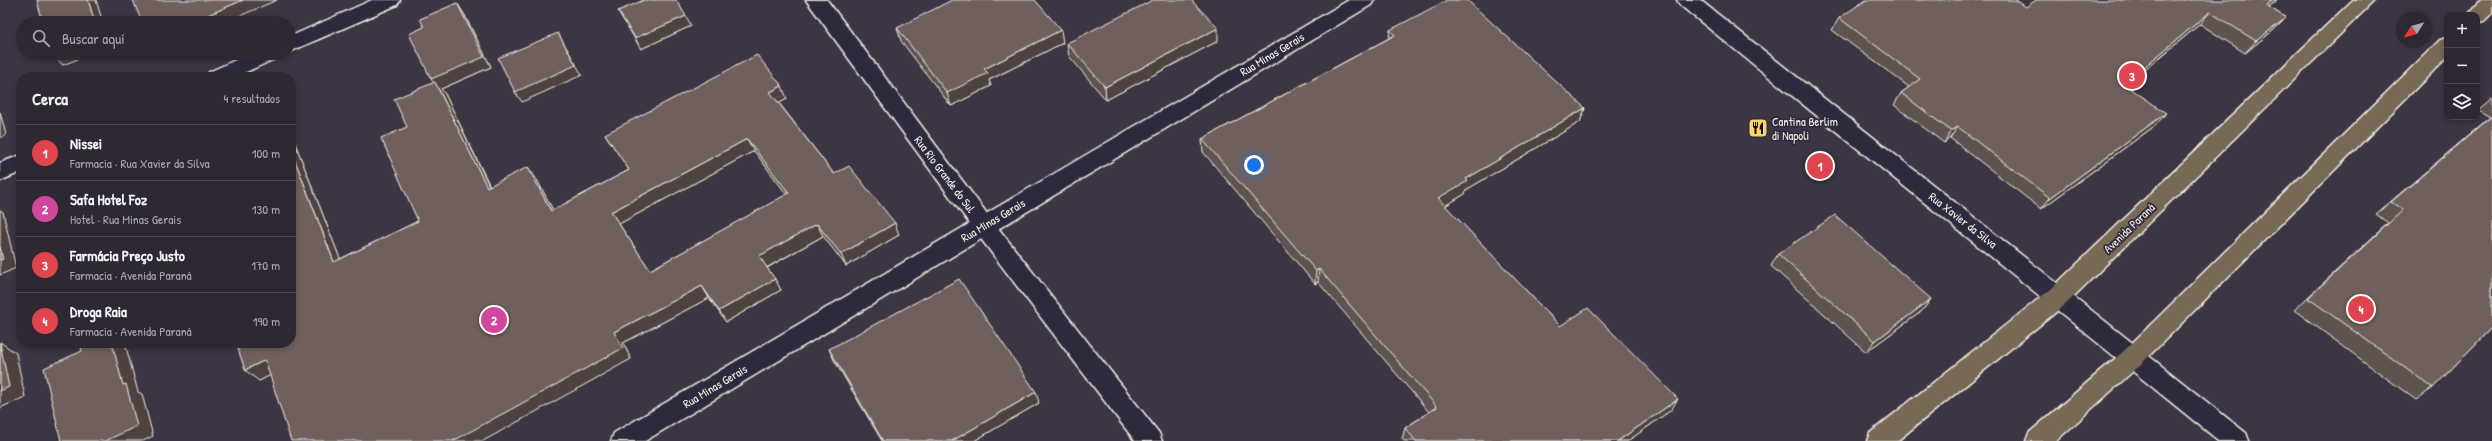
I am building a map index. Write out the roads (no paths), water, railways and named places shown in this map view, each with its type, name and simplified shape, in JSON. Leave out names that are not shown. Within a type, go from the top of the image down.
[{"type":"main road","name":"Avenida Paraná","points":[[1878,441],[2059,296],[2365,0]]},
{"type":"main road","points":[[2480,13],[2492,1]]},
{"type":"main road","points":[[2038,441],[2133,357],[2445,48]]},
{"type":"street","points":[[296,42],[390,0]]},
{"type":"street","name":"Rua Rio Grande do Sul","points":[[816,0],[983,225],[1150,441]]},
{"type":"street","name":"Rua Minas Gerais","points":[[623,441],[983,225],[1364,0]]},
{"type":"street","name":"Rua Xavier da Silva","points":[[1687,0],[2059,296],[2238,441]]},
{"type":"street","points":[[227,72],[254,60]]},
{"type":"street","points":[[0,172],[16,165]]},
{"type":"place","name":"Farmácia Preço Justo","points":[[2132,76]]},
{"type":"place","name":"Cantina Berlim di Napoli","points":[[1758,128]]},
{"type":"place","name":"Nissei","points":[[1820,166]]},
{"type":"place","name":"Droga Raia","points":[[2361,309]]},
{"type":"place","name":"Safa Hotel Foz","points":[[494,320]]}]
